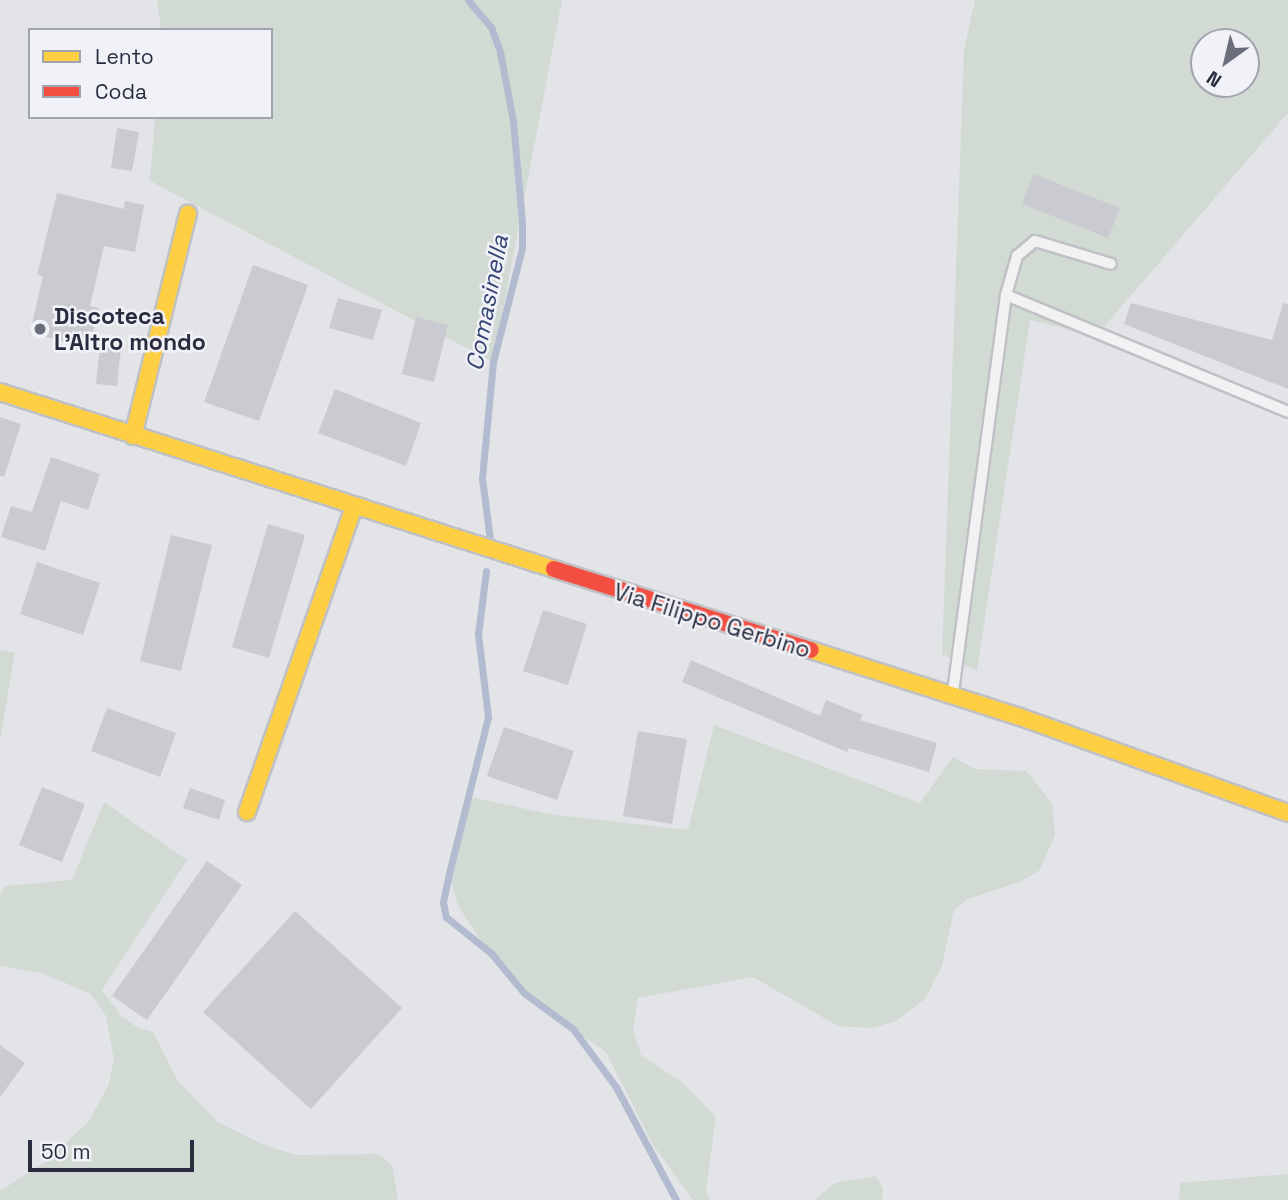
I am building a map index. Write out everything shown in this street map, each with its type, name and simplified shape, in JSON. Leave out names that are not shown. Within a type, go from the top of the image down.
[{"type":"street","points":[[133,436],[188,214]]},
{"type":"street","name":"Via Filippo Gerbino","points":[[0,392],[952,696],[1288,813]]},
{"type":"street","points":[[247,811],[354,507]]},
{"type":"lane","points":[[952,696],[1006,295],[1017,256],[1035,241],[1111,264]]},
{"type":"lane","points":[[1006,295],[1288,412]]},
{"type":"shaded area","points":[[157,0],[562,0],[493,362],[150,181],[155,119],[273,119],[273,28],[161,28]]},
{"type":"shaded area","points":[[975,0],[1288,0],[1288,113],[1096,336],[1030,320],[977,671],[942,654],[964,50]]},
{"type":"shaded area","points":[[0,650],[15,652],[0,741]]},
{"type":"shaded area","points":[[714,725],[920,803],[953,757],[975,769],[1026,771],[1052,803],[1055,835],[1040,870],[1022,881],[968,899],[954,910],[942,966],[925,999],[896,1021],[872,1028],[838,1026],[753,977],[638,998],[633,1030],[641,1055],[683,1083],[716,1117],[706,1191],[710,1200],[693,1200],[653,1145],[606,1052],[543,1010],[497,965],[458,906],[448,870],[467,796],[549,814],[688,830]]},
{"type":"shaded area","points":[[104,802],[187,860],[102,990],[121,1015],[138,1028],[153,1032],[177,1080],[218,1122],[264,1145],[296,1155],[379,1154],[392,1165],[398,1200],[0,1200],[0,1191],[48,1160],[89,1121],[108,1086],[114,1059],[106,1016],[91,994],[42,973],[0,966],[0,894],[5,886],[72,880]]},
{"type":"shaded area","points":[[1288,1174],[1288,1200],[1179,1200],[1180,1183]]},
{"type":"shaded area","points":[[875,1176],[883,1188],[882,1200],[814,1200],[835,1183]]},
{"type":"building","points":[[117,128],[139,132],[132,171],[111,168]]},
{"type":"building","points":[[1034,174],[1120,208],[1108,238],[1022,204]]},
{"type":"building","points":[[57,193],[124,209],[125,201],[144,205],[135,252],[104,246],[90,306],[99,308],[89,347],[30,333],[43,276],[37,275]]},
{"type":"building","points":[[253,265],[308,285],[259,421],[204,402]]},
{"type":"building","points":[[338,298],[382,310],[373,340],[329,328]]},
{"type":"building","points":[[1131,303],[1272,340],[1283,303],[1288,304],[1288,389],[1124,324]]},
{"type":"building","points":[[416,317],[448,325],[434,382],[402,374]]},
{"type":"building","points":[[100,346],[121,348],[117,386],[96,384]]},
{"type":"building","points":[[335,389],[421,423],[406,466],[318,433]]},
{"type":"building","points":[[0,417],[21,424],[4,477],[0,476]]},
{"type":"building","points":[[51,457],[100,474],[88,510],[61,501],[45,551],[1,537],[11,506],[32,512]]},
{"type":"building","points":[[268,524],[305,535],[269,658],[232,647]]},
{"type":"building","points":[[171,535],[212,545],[181,671],[140,661]]},
{"type":"building","points":[[37,562],[100,583],[83,635],[20,614]]},
{"type":"building","points":[[543,610],[587,624],[568,685],[523,671]]},
{"type":"building","points":[[691,660],[820,716],[826,700],[863,715],[860,720],[937,743],[929,772],[849,748],[847,752],[682,682]]},
{"type":"building","points":[[107,708],[176,733],[160,777],[91,751]]},
{"type":"building","points":[[504,727],[574,751],[557,800],[487,776]]},
{"type":"building","points":[[638,731],[687,739],[672,824],[623,816]]},
{"type":"building","points":[[42,787],[85,804],[62,862],[19,845]]},
{"type":"building","points":[[190,788],[225,800],[219,820],[183,808]]},
{"type":"building","points":[[207,861],[242,885],[147,1020],[112,996]]},
{"type":"building","points":[[295,911],[402,1008],[311,1109],[203,1012]]},
{"type":"building","points":[[0,1045],[25,1063],[0,1097]]},
{"type":"waterway","name":"Comasinella","points":[[468,0],[491,27],[500,52],[513,121],[522,222],[522,248],[493,362],[482,478],[490,540]]},
{"type":"waterway","points":[[486,571],[478,634],[488,717],[443,902],[446,917],[491,953],[524,993],[573,1029],[616,1087],[676,1200]]},
{"type":"traffic: slow","points":[[133,436],[188,214]]},
{"type":"traffic: slow","points":[[0,392],[554,569]]},
{"type":"traffic: slow","points":[[247,812],[354,507]]},
{"type":"traffic: slow","points":[[811,650],[1020,717],[1288,813]]},
{"type":"traffic: jam","points":[[554,569],[811,650]]},
{"type":"place","name":"Discoteca L'Altro mondo","points":[[40,329]]}]
